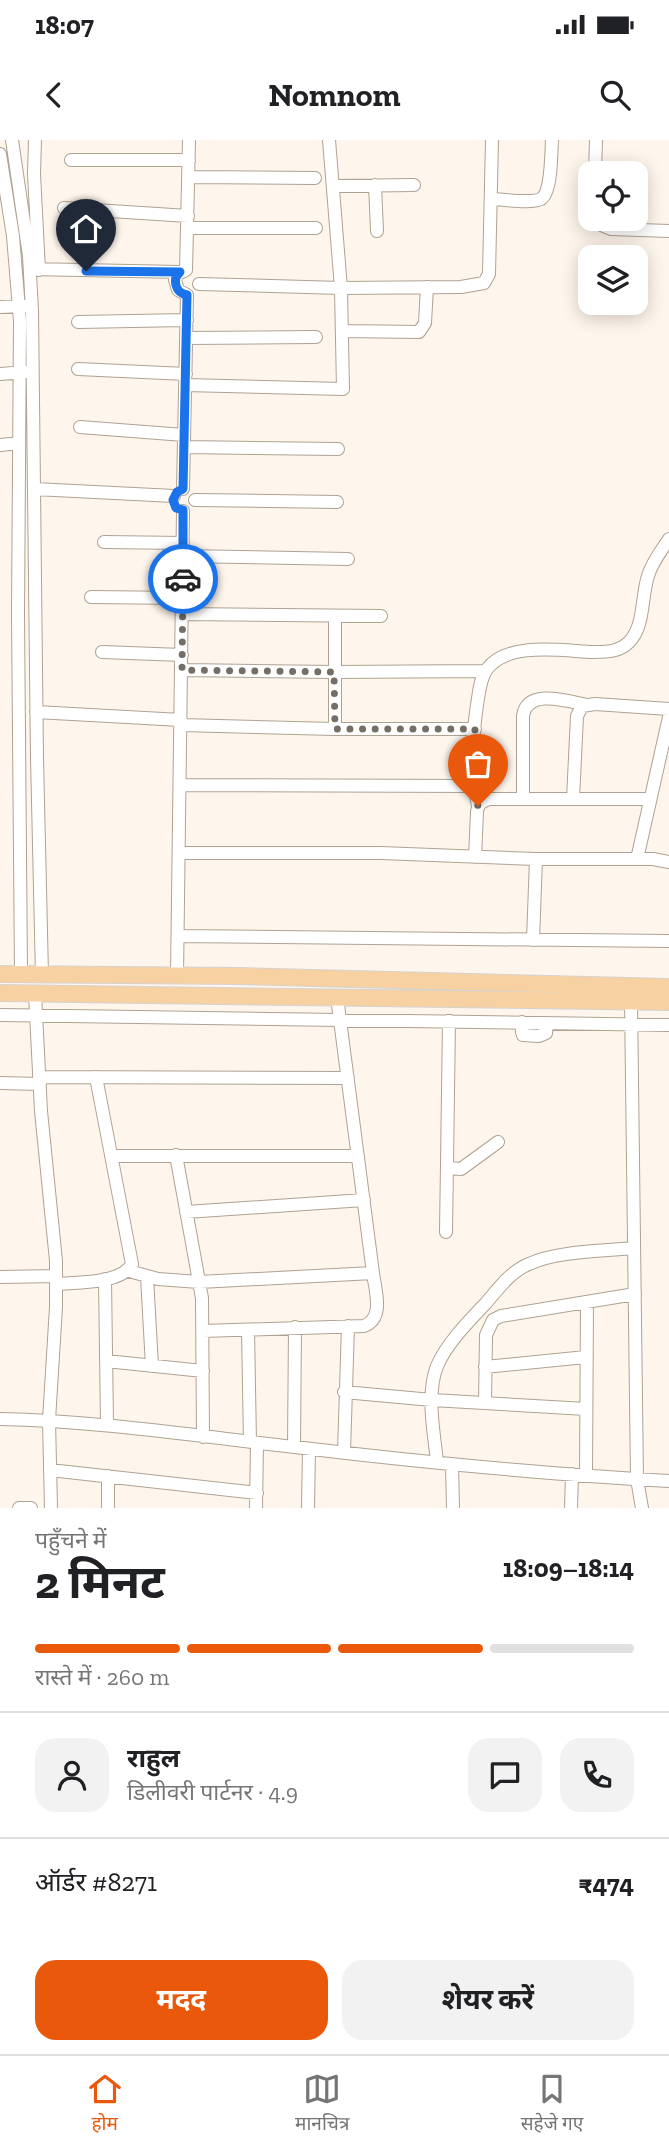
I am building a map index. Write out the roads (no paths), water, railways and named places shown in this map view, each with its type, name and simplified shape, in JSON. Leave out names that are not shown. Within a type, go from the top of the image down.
[{"type":"main road","points":[[0,974],[669,987]]},
{"type":"main road","points":[[31,974],[32,994]]},
{"type":"main road","points":[[0,993],[669,1002]]},
{"type":"street","points":[[12,140],[35,270]]},
{"type":"street","points":[[26,306],[35,270],[35,140]]},
{"type":"street","points":[[189,140],[183,271],[176,277],[176,285],[180,292],[187,295],[195,292],[199,284]]},
{"type":"street","points":[[78,369],[186,380],[343,389],[341,288],[329,140]]},
{"type":"street","points":[[199,284],[341,288],[478,285],[487,280],[492,140]]},
{"type":"street","points":[[491,199],[532,201],[545,195],[552,140]]},
{"type":"street","points":[[595,161],[596,140]]},
{"type":"street","points":[[0,154],[26,306],[27,372],[35,489],[36,712],[31,974]]},
{"type":"street","points":[[71,160],[189,160]]},
{"type":"street","points":[[188,177],[315,178]]},
{"type":"street","points":[[333,186],[414,185]]},
{"type":"street","points":[[374,186],[377,231]]},
{"type":"street","points":[[64,208],[187,222],[316,228]]},
{"type":"street","points":[[648,230],[669,231]]},
{"type":"street","points":[[35,270],[183,271],[194,273],[199,284]]},
{"type":"street","points":[[342,331],[419,332],[425,323],[427,287]]},
{"type":"street","points":[[187,295],[184,441],[179,492],[174,506],[183,510],[191,507],[195,500]]},
{"type":"street","points":[[0,307],[26,306]]},
{"type":"street","points":[[78,323],[187,320]]},
{"type":"street","points":[[186,338],[316,338]]},
{"type":"street","points":[[0,374],[27,372]]},
{"type":"street","points":[[27,372],[19,443],[18,614],[31,974]]},
{"type":"street","points":[[80,428],[184,441],[338,449]]},
{"type":"street","points":[[0,445],[19,443]]},
{"type":"street","points":[[35,489],[192,492],[195,500]]},
{"type":"street","points":[[195,500],[337,502]]},
{"type":"street","points":[[177,976],[183,510]]},
{"type":"street","points":[[475,857],[478,806],[474,786],[475,729],[485,671],[502,656],[520,650],[613,652],[628,643],[640,622],[650,569],[669,539]]},
{"type":"street","points":[[104,542],[183,550],[348,559]]},
{"type":"street","points":[[91,597],[183,598]]},
{"type":"street","points":[[182,614],[381,616]]},
{"type":"street","points":[[334,615],[335,729]]},
{"type":"street","points":[[102,652],[182,655]]},
{"type":"street","points":[[182,670],[485,671]]},
{"type":"street","points":[[523,799],[523,716],[524,708],[531,702],[546,699],[587,705],[669,709]]},
{"type":"street","points":[[573,799],[577,716],[582,706],[587,705]]},
{"type":"street","points":[[36,712],[335,729],[475,729]]},
{"type":"street","points":[[637,859],[669,717]]},
{"type":"street","points":[[180,785],[474,786]]},
{"type":"street","points":[[478,806],[490,799],[650,799]]},
{"type":"street","points":[[179,853],[381,853],[669,862]]},
{"type":"street","points":[[533,940],[536,859]]},
{"type":"street","points":[[178,936],[669,942]]},
{"type":"street","points":[[32,994],[36,1015],[56,1280],[49,1420],[51,1508]]},
{"type":"street","points":[[203,1331],[364,1326],[376,1317],[373,1273],[337,997]]},
{"type":"street","points":[[631,1001],[638,1479],[642,1508]]},
{"type":"street","points":[[0,1014],[669,1025]]},
{"type":"street","points":[[446,1233],[449,1021]]},
{"type":"street","points":[[0,1083],[96,1077],[348,1079]]},
{"type":"street","points":[[0,1277],[105,1279],[129,1271],[132,1256],[96,1077]]},
{"type":"street","points":[[447,1163],[450,1168],[461,1169],[498,1142]]},
{"type":"street","points":[[176,1155],[199,1282],[203,1331],[204,1437]]},
{"type":"street","points":[[112,1156],[358,1156]]},
{"type":"street","points":[[186,1212],[363,1200]]},
{"type":"street","points":[[437,1462],[433,1381],[444,1353],[475,1314],[521,1268],[556,1256],[634,1248]]},
{"type":"street","points":[[129,1271],[147,1277],[199,1282],[373,1273]]},
{"type":"street","points":[[147,1277],[152,1366]]},
{"type":"street","points":[[105,1279],[107,1424]]},
{"type":"street","points":[[485,1403],[486,1335],[493,1320],[500,1316],[635,1294]]},
{"type":"street","points":[[571,1508],[579,1474],[586,1409],[587,1302]]},
{"type":"street","points":[[344,1452],[348,1326]]},
{"type":"street","points":[[295,1327],[295,1447]]},
{"type":"street","points":[[248,1330],[256,1508]]},
{"type":"street","points":[[485,1367],[586,1357]]},
{"type":"street","points":[[106,1361],[203,1371]]},
{"type":"street","points":[[344,1392],[586,1409]]},
{"type":"street","points":[[0,1419],[107,1424],[452,1464],[669,1481]]},
{"type":"street","points":[[308,1508],[309,1449]]},
{"type":"street","points":[[452,1464],[453,1508]]},
{"type":"street","points":[[50,1470],[257,1493]]},
{"type":"street","points":[[108,1476],[108,1508]]},
{"type":"street","points":[[19,1508],[31,1508]]}]
